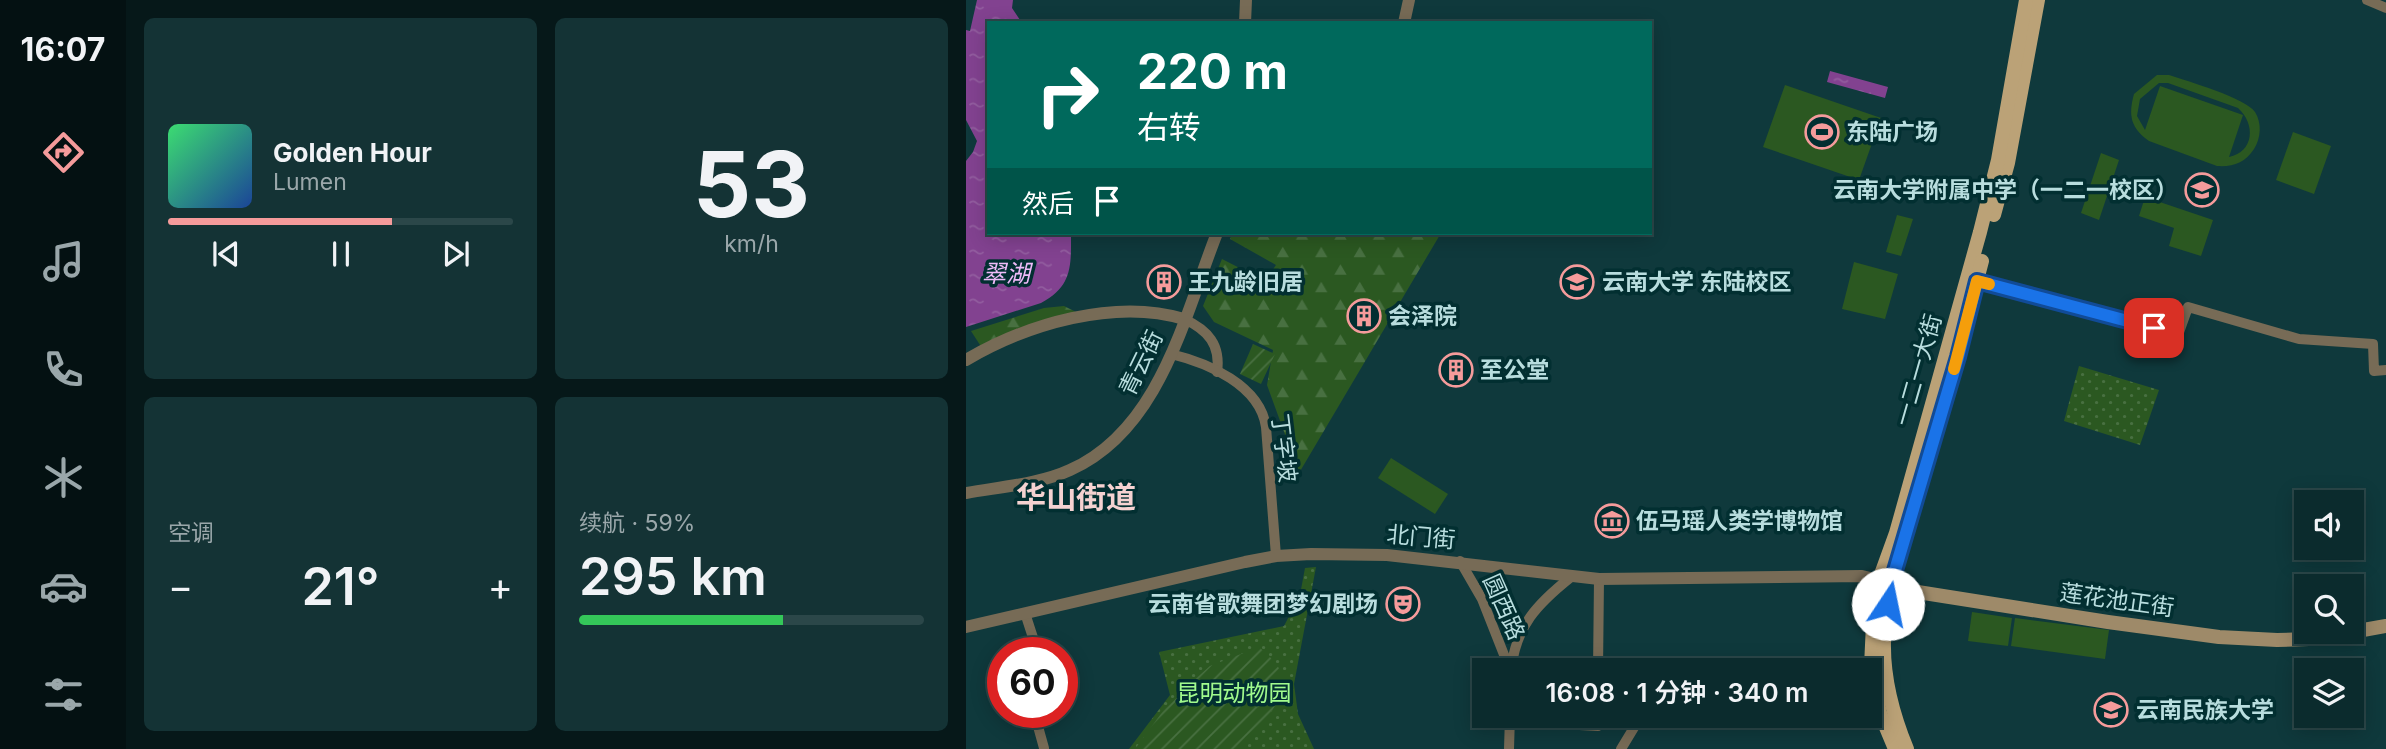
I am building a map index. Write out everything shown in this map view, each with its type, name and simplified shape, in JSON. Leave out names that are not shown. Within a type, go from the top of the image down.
[{"type":"main road","name":"一二一大街","points":[[1907,749],[1894,717],[1886,680],[1885,582],[1998,160],[2026,0]]},
{"type":"main road","name":"一二一大街","points":[[1895,749],[1880,713],[1871,666],[1873,624],[1958,357],[2008,163],[2038,0]]},
{"type":"main road","name":"莲花池正街","points":[[1885,582],[1905,590],[2108,622],[2219,637],[2294,639]]},
{"type":"main road","name":"莲花池正街","points":[[2364,630],[2386,626]]},
{"type":"street","points":[[1245,21],[1246,0]]},
{"type":"street","points":[[1398,21],[1402,0]]},
{"type":"street","points":[[1404,21],[1409,0]]},
{"type":"street","points":[[2367,0],[2386,8]]},
{"type":"street","name":"青云街","points":[[966,496],[1053,477],[1089,460],[1112,443],[1139,415],[1176,355],[1184,319],[1216,235]]},
{"type":"street","points":[[1977,281],[2178,335],[2188,307],[2299,339],[2373,344],[2374,371],[2386,370]]},
{"type":"street","points":[[966,360],[1012,338],[1085,314],[1163,313],[1184,319],[1209,334],[1216,345],[1219,362],[1217,372]]},
{"type":"street","name":"丁字坡","points":[[1176,355],[1217,372],[1248,393],[1261,407],[1264,415],[1276,556]]},
{"type":"street","name":"北门街","points":[[966,627],[1276,556],[1387,555],[1460,561],[1599,579],[1862,576],[1885,582]]},
{"type":"street","name":"圆西路","points":[[1460,561],[1482,599],[1505,658]]},
{"type":"street","name":"圆西路","points":[[1512,658],[1521,630],[1551,593],[1571,577]]},
{"type":"street","points":[[1598,658],[1599,579]]},
{"type":"street","points":[[1024,613],[1032,637]]},
{"type":"street","points":[[1038,728],[1044,748]]},
{"type":"street","points":[[1509,749],[1510,728]]},
{"type":"street","points":[[1621,749],[1634,728]]},
{"type":"green space","points":[[2157,75],[2169,75],[2229,96],[2255,112],[2260,126],[2256,145],[2243,161],[2217,166],[2149,141],[2132,121],[2134,94]],"holes":[[[2159,83],[2168,83],[2238,108],[2244,114],[2250,129],[2248,144],[2229,157],[2243,115],[2160,86],[2145,130],[2137,116],[2140,99]]]},
{"type":"green space","name":"东陆广场","points":[[1785,85],[1881,118],[1859,180],[1763,147]]},
{"type":"green space","points":[[2293,132],[2331,146],[2314,194],[2276,180]]},
{"type":"green space","points":[[2101,153],[2119,160],[2099,220],[2081,213]]},
{"type":"green space","points":[[2145,197],[2213,220],[2201,256],[2169,246],[2174,228],[2139,216]]},
{"type":"green space","points":[[1897,215],[1913,219],[1901,256],[1886,252]]},
{"type":"green space","points":[[1231,235],[1440,235],[1299,473],[1267,385],[1273,350],[1214,322],[1203,306],[1222,259],[1265,281],[1276,265],[1230,239]]},
{"type":"green space","points":[[1854,262],[1898,274],[1885,319],[1842,309]]},
{"type":"green space","points":[[1064,306],[1080,314],[982,348],[971,331],[1044,308]]},
{"type":"green space","points":[[1253,344],[1275,354],[1261,384],[1240,374]]},
{"type":"green space","points":[[2079,366],[2159,390],[2140,445],[2064,421]]},
{"type":"green space","points":[[1391,458],[1448,494],[1435,514],[1378,478]]},
{"type":"green space","name":"昆明动物园","points":[[1316,567],[1294,684],[1298,714],[1314,749],[1129,749],[1170,695],[1159,652],[1284,626],[1300,595],[1305,568]]},
{"type":"green space","points":[[1972,612],[2012,618],[2008,646],[1968,641]]},
{"type":"green space","points":[[2015,618],[2109,630],[2105,659],[2011,646]]},
{"type":"green space","points":[[1259,647],[1275,662],[1281,673],[1282,685],[1274,708],[1243,749],[1135,749],[1171,700],[1210,666]]},
{"type":"water","name":"翠湖","points":[[977,0],[1013,0],[1012,8],[1021,21],[987,21],[987,235],[1071,235],[1071,255],[1065,282],[1041,303],[966,327],[966,161],[977,141],[966,120],[966,30],[970,31]]},
{"type":"water","points":[[1830,71],[1888,87],[1885,98],[1827,82]]},
{"type":"slow traffic","points":[[1954,369],[1977,281],[1989,284]]},
{"type":"place","name":"东陆广场","points":[[1822,132]]},
{"type":"place","name":"云南大学附属中学（一二一校区）","points":[[2202,190]]},
{"type":"place","name":"王九龄旧居","points":[[1164,282]]},
{"type":"place","name":"云南大学 东陆校区","points":[[1577,282]]},
{"type":"place","name":"会泽院","points":[[1364,316]]},
{"type":"place","name":"至公堂","points":[[1456,370]]},
{"type":"place","name":"伍马瑶人类学博物馆","points":[[1612,521]]},
{"type":"place","name":"云南省歌舞团梦幻剧场","points":[[1403,604]]},
{"type":"place","name":"云南民族大学","points":[[2111,710]]},
{"type":"district","name":"华山街道","points":[[1076,497]]},
{"type":"route","points":[[1888,604],[1891,584],[1958,357],[1977,281],[2154,328]]}]
